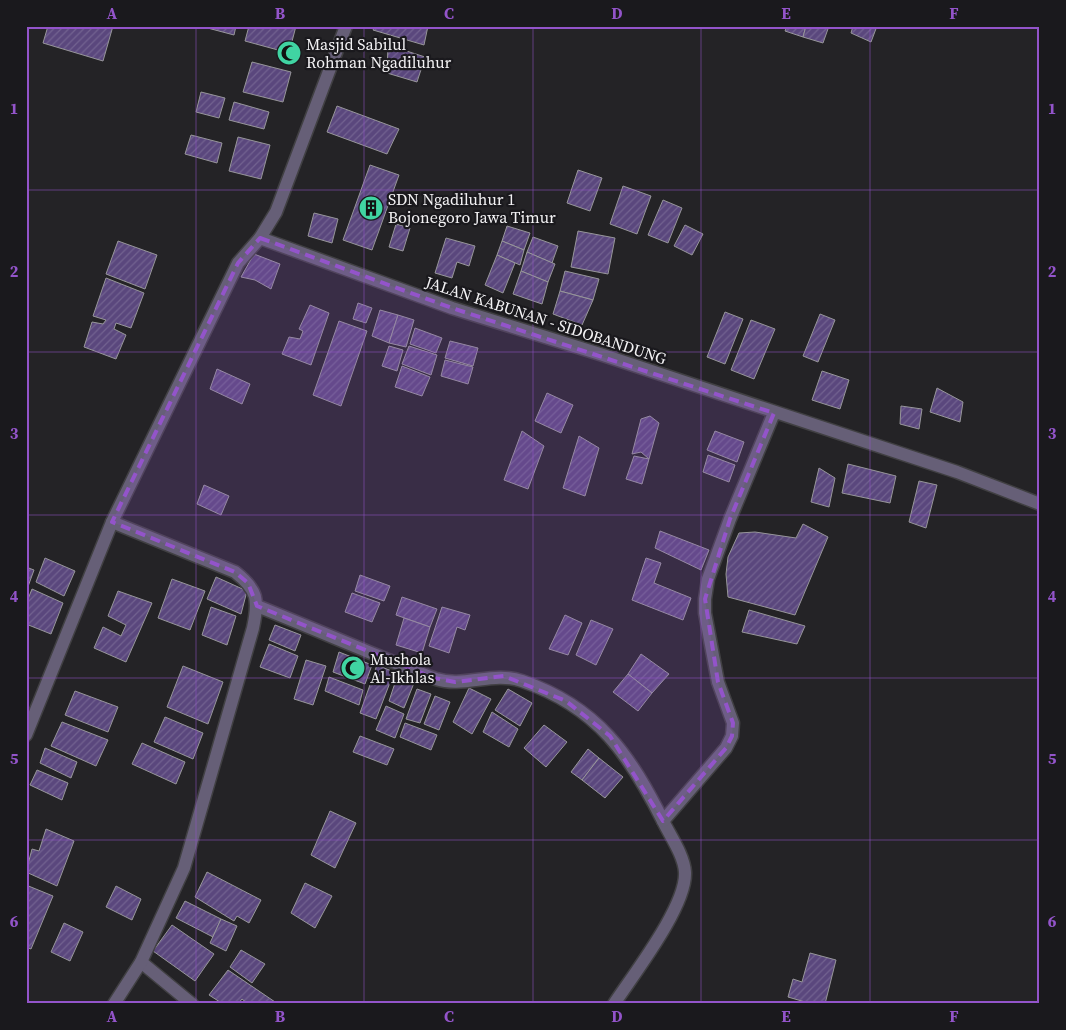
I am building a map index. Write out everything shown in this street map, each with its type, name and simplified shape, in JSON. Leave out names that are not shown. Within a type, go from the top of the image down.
[{"type":"street","points":[[26,735],[112,522],[238,263],[260,238],[276,212],[346,26]]},
{"type":"street","name":"JALAN KABUNAN - SIDOBANDUNG","points":[[260,238],[444,305],[692,384],[774,413],[957,472],[1040,504]]},
{"type":"street","points":[[663,821],[726,748],[732,736],[733,723],[718,682],[704,599],[708,579],[730,519],[774,413]]},
{"type":"street","points":[[112,522],[235,572],[248,582],[255,594],[257,606],[253,628],[184,868],[141,962],[114,1004]]},
{"type":"street","points":[[257,606],[434,678],[455,682],[504,676],[522,681],[566,701],[593,719],[610,736],[640,778],[663,821],[685,872],[675,909],[614,1004]]},
{"type":"street","points":[[141,962],[192,1004]]},
{"type":"highlighted area","points":[[260,238],[452,308],[774,413],[730,519],[705,599],[718,682],[733,723],[732,736],[726,748],[663,821],[610,736],[566,701],[504,676],[455,682],[434,678],[257,606],[248,583],[235,572],[112,522],[238,263]]},
{"type":"building","points":[[48,26],[113,26],[103,61],[43,43]]},
{"type":"building","points":[[200,26],[236,26],[234,35]]},
{"type":"building","points":[[249,26],[296,26],[289,53],[245,41]]},
{"type":"building","points":[[375,26],[428,26],[424,45],[373,30]]},
{"type":"building","points":[[787,26],[806,26],[803,37],[785,31]]},
{"type":"building","points":[[806,26],[829,26],[823,43],[803,37]]},
{"type":"building","points":[[853,26],[877,26],[871,42],[851,33]]},
{"type":"building","points":[[388,45],[425,57],[417,82],[387,73]]},
{"type":"building","points":[[252,62],[291,72],[283,102],[243,92]]},
{"type":"building","points":[[201,92],[225,98],[219,118],[196,112]]},
{"type":"building","points":[[234,102],[269,112],[264,129],[229,120]]},
{"type":"building","points":[[337,106],[399,129],[387,154],[327,132]]},
{"type":"building","points":[[191,135],[222,143],[217,163],[185,154]]},
{"type":"building","points":[[238,137],[270,145],[261,179],[229,171]]},
{"type":"building","name":"SDN Ngadiluhur 1 Bojonegoro Jawa Timur","points":[[370,165],[399,175],[372,250],[343,240]]},
{"type":"building","points":[[578,170],[602,178],[590,211],[567,203]]},
{"type":"building","points":[[623,186],[651,196],[637,234],[610,224]]},
{"type":"building","points":[[663,200],[682,208],[668,243],[648,235]]},
{"type":"building","points":[[314,213],[338,219],[332,243],[308,236]]},
{"type":"building","points":[[396,224],[410,228],[403,251],[389,247]]},
{"type":"building","points":[[685,225],[703,234],[692,255],[674,246]]},
{"type":"building","points":[[507,226],[530,233],[524,250],[502,241]]},
{"type":"building","points":[[578,231],[615,238],[608,274],[571,267]]},
{"type":"building","points":[[533,237],[558,246],[552,263],[527,252]]},
{"type":"building","points":[[446,238],[475,246],[469,266],[457,262],[452,278],[435,273]]},
{"type":"building","points":[[118,241],[157,255],[145,289],[106,274]]},
{"type":"building","points":[[502,241],[524,250],[520,265],[497,255]]},
{"type":"building","points":[[527,252],[555,264],[548,282],[521,271]]},
{"type":"building","points":[[254,254],[280,264],[271,289],[255,280],[241,277]]},
{"type":"building","points":[[497,255],[515,263],[503,293],[485,285]]},
{"type":"building","points":[[521,271],[548,282],[542,304],[513,294]]},
{"type":"building","points":[[565,271],[599,279],[593,300],[560,291]]},
{"type":"building","points":[[106,278],[144,293],[131,328],[116,323],[114,329],[126,335],[116,359],[84,347],[92,322],[103,324],[106,320],[93,316]]},
{"type":"building","points":[[560,291],[593,300],[582,325],[553,314]]},
{"type":"building","points":[[358,303],[372,308],[366,323],[353,319]]},
{"type":"building","points":[[310,305],[329,313],[311,365],[282,354],[289,337],[300,339],[303,331],[299,329]]},
{"type":"building","points":[[380,310],[398,315],[389,343],[372,336]]},
{"type":"building","points":[[725,312],[743,319],[725,364],[707,357]]},
{"type":"building","points":[[820,314],[835,320],[818,362],[803,356]]},
{"type":"building","points":[[398,315],[414,320],[406,347],[389,343]]},
{"type":"building","points":[[751,320],[775,329],[754,379],[731,370]]},
{"type":"building","points":[[339,321],[367,331],[341,406],[313,395]]},
{"type":"building","points":[[415,328],[442,338],[436,353],[410,344]]},
{"type":"building","points":[[450,341],[478,348],[473,366],[445,358]]},
{"type":"building","points":[[389,346],[403,350],[397,371],[382,366]]},
{"type":"building","points":[[409,346],[437,355],[431,375],[402,364]]},
{"type":"building","points":[[445,360],[473,367],[468,384],[441,376]]},
{"type":"building","points":[[402,366],[430,377],[422,396],[395,387]]},
{"type":"building","points":[[217,369],[250,384],[242,404],[210,389]]},
{"type":"building","points":[[822,371],[849,380],[840,409],[812,400]]},
{"type":"building","points":[[937,388],[963,402],[960,422],[930,412]]},
{"type":"building","points":[[547,393],[573,405],[561,433],[535,421]]},
{"type":"building","points":[[901,406],[922,409],[919,429],[900,424]]},
{"type":"building","points":[[650,416],[659,423],[649,459],[641,452],[632,454],[641,419]]},
{"type":"building","points":[[522,431],[544,446],[528,489],[504,480]]},
{"type":"building","points":[[715,431],[744,442],[737,462],[707,450]]},
{"type":"building","points":[[579,436],[599,448],[585,496],[563,488]]},
{"type":"building","points":[[708,455],[735,465],[729,482],[703,472]]},
{"type":"building","points":[[634,456],[649,459],[642,484],[626,479]]},
{"type":"building","points":[[848,464],[896,476],[890,503],[842,493]]},
{"type":"building","points":[[819,468],[835,478],[829,507],[811,502]]},
{"type":"building","points":[[919,481],[937,485],[926,528],[909,522]]},
{"type":"building","points":[[204,485],[229,496],[221,515],[197,504]]},
{"type":"building","points":[[803,524],[828,537],[795,615],[728,597],[726,574],[728,557],[739,533],[755,532],[796,538]]},
{"type":"building","points":[[660,531],[709,550],[701,570],[655,548]]},
{"type":"building","points":[[45,558],[75,571],[64,596],[36,582]]},
{"type":"building","points":[[646,558],[661,563],[654,583],[691,598],[683,620],[632,600]]},
{"type":"building","points":[[26,567],[34,570],[26,592]]},
{"type":"building","points":[[360,575],[390,586],[384,601],[355,591]]},
{"type":"building","points":[[216,577],[247,591],[241,614],[207,599]]},
{"type":"building","points":[[172,579],[205,591],[190,630],[158,618]]},
{"type":"building","points":[[32,589],[63,603],[51,634],[26,624],[26,604]]},
{"type":"building","points":[[118,591],[152,603],[126,662],[94,648],[103,627],[121,636],[126,625],[108,616]]},
{"type":"building","points":[[352,593],[380,603],[372,622],[345,612]]},
{"type":"building","points":[[402,597],[437,609],[430,627],[396,615]]},
{"type":"building","points":[[211,607],[236,616],[227,645],[202,635]]},
{"type":"building","points":[[442,607],[470,615],[465,630],[457,627],[449,653],[429,646]]},
{"type":"building","points":[[749,610],[805,626],[797,644],[742,632]]},
{"type":"building","points":[[565,615],[582,623],[568,655],[549,649]]},
{"type":"building","points":[[404,618],[430,627],[422,653],[396,645]]},
{"type":"building","points":[[591,620],[613,629],[596,665],[576,655]]},
{"type":"building","points":[[275,625],[301,635],[295,651],[269,640]]},
{"type":"building","points":[[269,644],[298,656],[290,678],[260,667]]},
{"type":"building","name":"Mushola Al-Ikhlas","points":[[339,652],[372,665],[365,684],[333,672]]},
{"type":"building","points":[[641,654],[669,674],[652,693],[628,674]]},
{"type":"building","points":[[306,660],[326,666],[313,705],[294,699]]},
{"type":"building","points":[[377,665],[394,672],[376,719],[360,713]]},
{"type":"building","points":[[183,666],[223,682],[208,724],[167,707]]},
{"type":"building","points":[[628,674],[652,693],[638,711],[613,692]]},
{"type":"building","points":[[329,677],[363,690],[359,705],[325,691]]},
{"type":"building","points":[[397,677],[414,683],[404,708],[389,701]]},
{"type":"building","points":[[469,688],[491,699],[472,734],[453,722]]},
{"type":"building","points":[[417,689],[431,694],[420,723],[406,719]]},
{"type":"building","points":[[508,689],[532,703],[520,726],[495,710]]},
{"type":"building","points":[[75,691],[118,707],[108,732],[65,715]]},
{"type":"building","points":[[435,696],[450,702],[439,730],[424,724]]},
{"type":"building","points":[[386,706],[404,714],[395,738],[376,730]]},
{"type":"building","points":[[492,712],[518,729],[509,747],[483,732]]},
{"type":"building","points":[[165,717],[203,733],[193,759],[154,742]]},
{"type":"building","points":[[62,722],[108,740],[96,766],[51,746]]},
{"type":"building","points":[[405,723],[437,735],[431,750],[400,737]]},
{"type":"building","points":[[544,725],[567,742],[546,767],[524,748]]},
{"type":"building","points":[[360,736],[394,749],[387,765],[353,752]]},
{"type":"building","points":[[142,743],[185,762],[176,784],[132,764]]},
{"type":"building","points":[[45,748],[77,762],[71,778],[40,763]]},
{"type":"building","points":[[588,749],[599,758],[582,780],[571,772]]},
{"type":"building","points":[[599,758],[623,777],[605,798],[582,780]]},
{"type":"building","points":[[37,770],[68,783],[62,800],[30,785]]},
{"type":"building","points":[[330,811],[356,823],[335,868],[311,855]]},
{"type":"building","points":[[46,829],[74,841],[57,886],[26,872],[32,849],[39,851]]},
{"type":"building","points":[[207,872],[261,900],[249,923],[237,916],[234,921],[195,897]]},
{"type":"building","points":[[305,883],[332,896],[315,928],[291,913]]},
{"type":"building","points":[[26,885],[53,896],[31,949],[26,947]]},
{"type":"building","points":[[116,886],[141,899],[132,920],[106,907]]},
{"type":"building","points":[[185,901],[221,919],[213,937],[176,918]]},
{"type":"building","points":[[221,919],[237,926],[226,951],[210,943]]},
{"type":"building","points":[[64,923],[83,932],[70,961],[51,952]]},
{"type":"building","points":[[172,925],[214,954],[195,981],[153,951]]},
{"type":"building","points":[[241,950],[265,964],[252,983],[230,967]]},
{"type":"building","points":[[810,953],[836,960],[825,1004],[812,1004],[788,997],[793,979],[802,982]]},
{"type":"building","points":[[228,970],[278,1004],[248,1004],[242,999],[238,1004],[223,1004],[209,995]]},
{"type":"place","name":"Masjid Sabilul Rohman Ngadiluhur","points":[[289,53]]},
{"type":"place","name":"SDN Ngadiluhur 1 Bojonegoro Jawa Timur","points":[[371,208]]},
{"type":"place","name":"Mushola Al-Ikhlas","points":[[353,668]]}]
